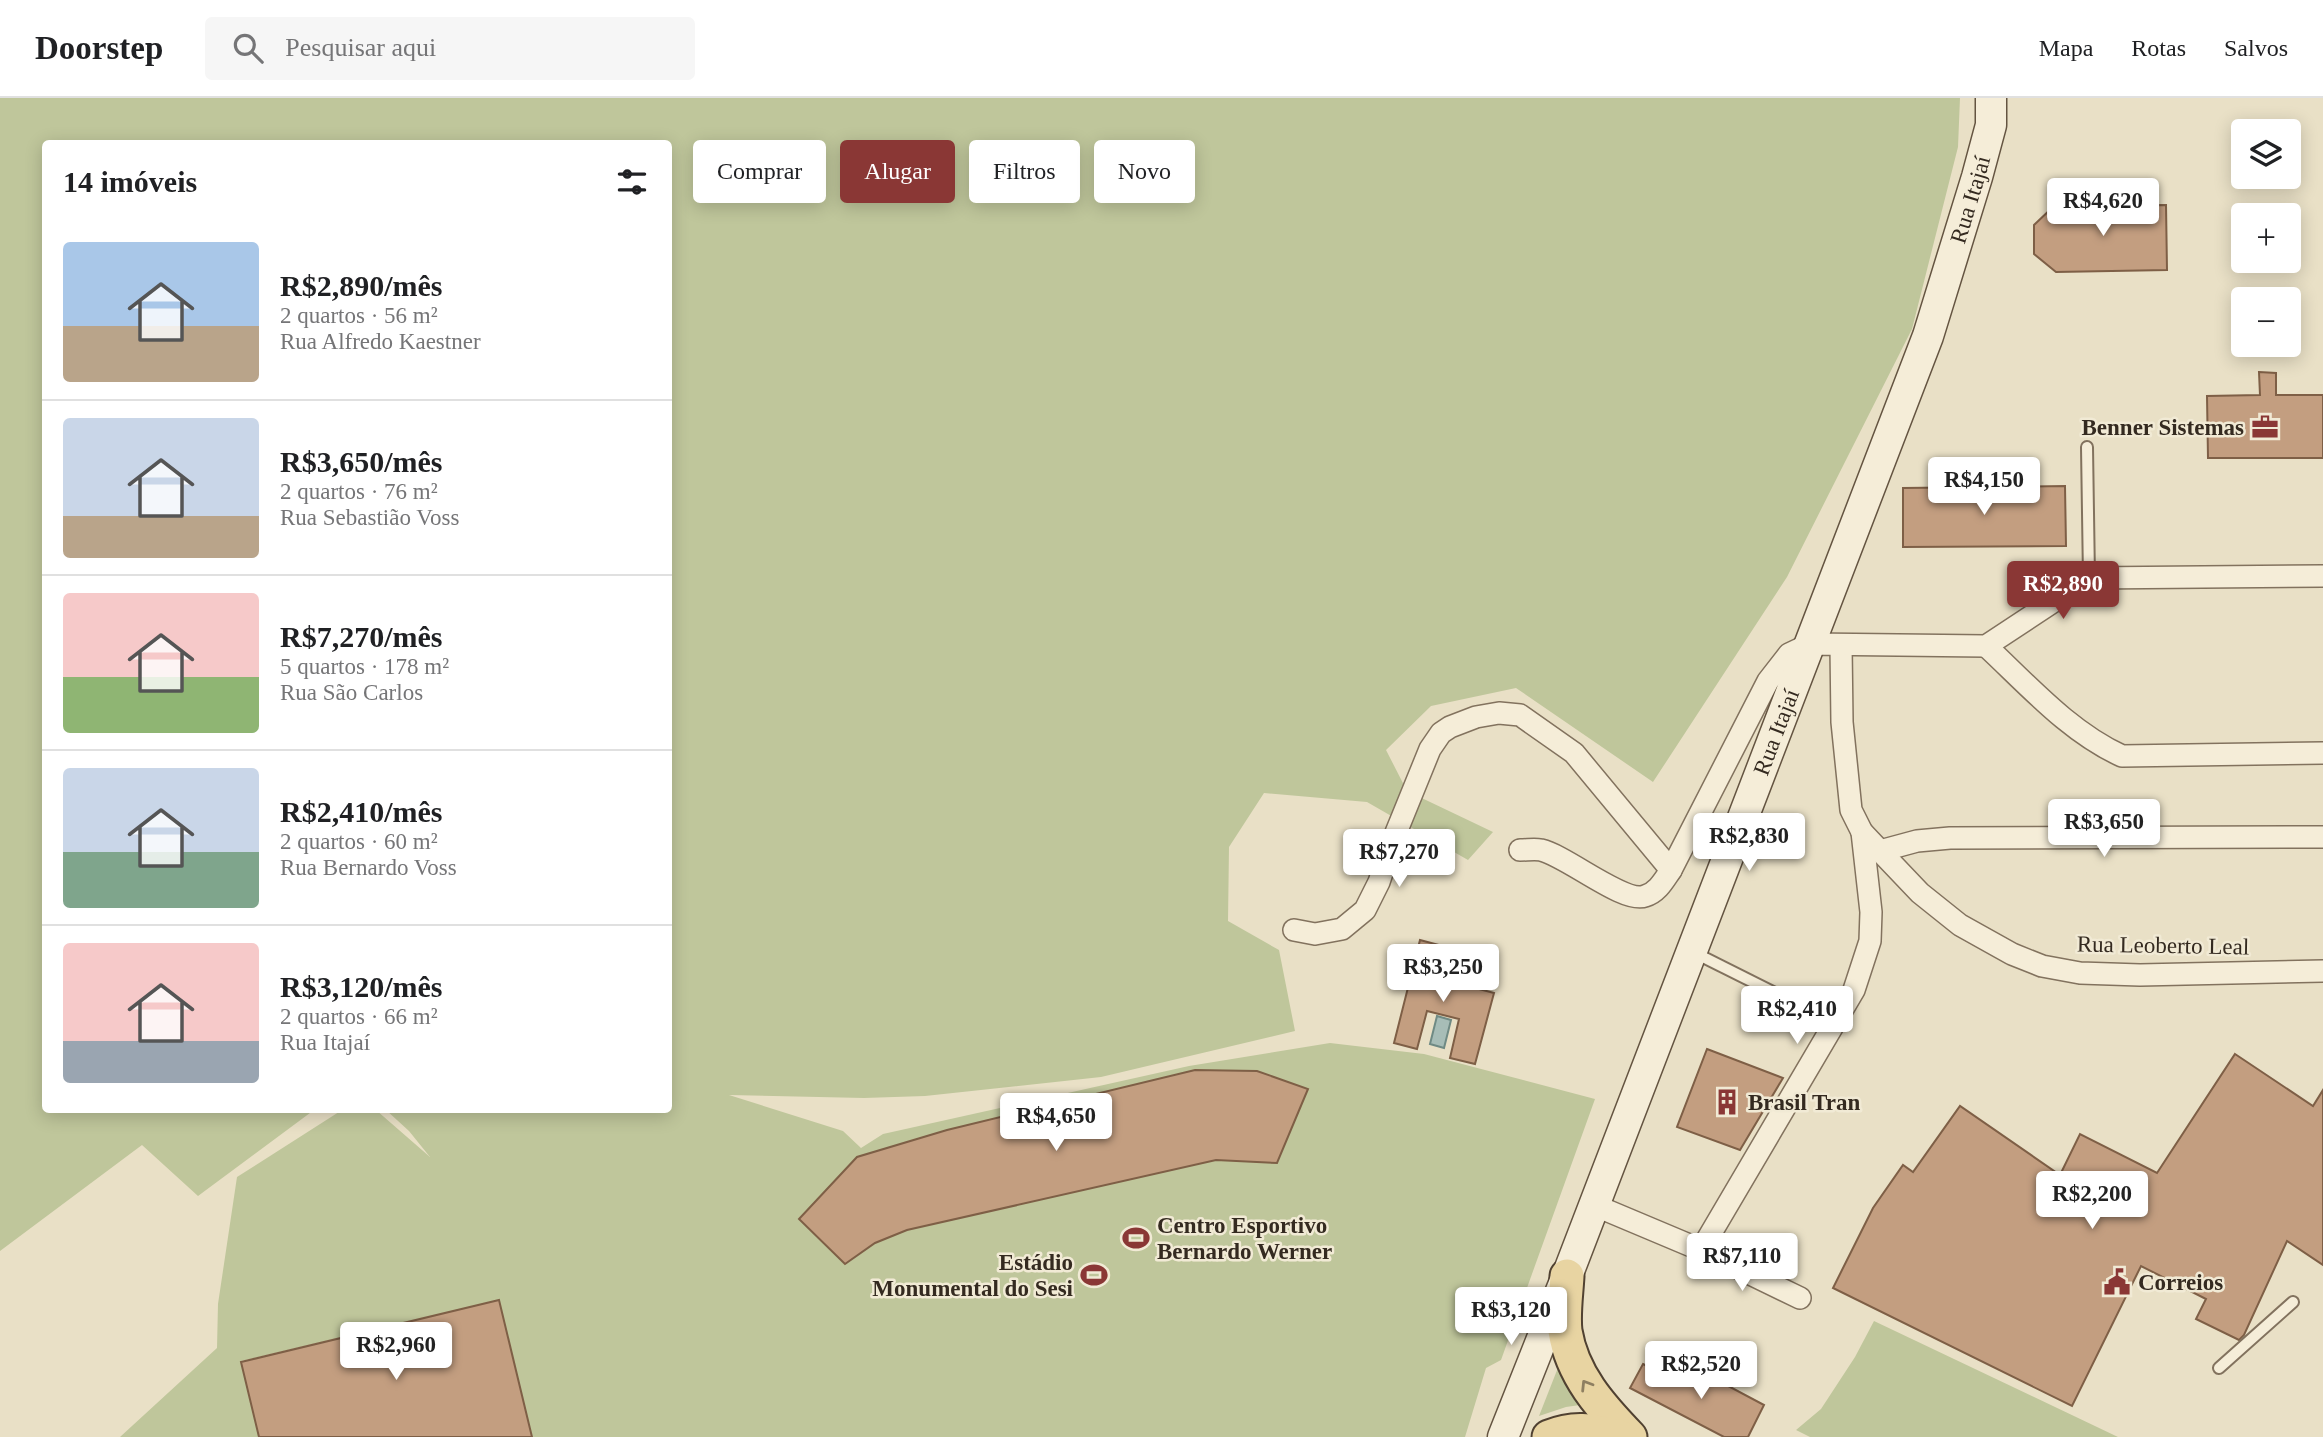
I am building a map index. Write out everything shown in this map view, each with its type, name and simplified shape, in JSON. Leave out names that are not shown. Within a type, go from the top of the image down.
[{"type":"main road","name":"Rua Itajaí","points":[[1503,1437],[1928,335],[1978,177],[1991,125],[1991,98]]},
{"type":"main road","points":[[1567,1276],[1565,1331],[1578,1372],[1598,1404],[1630,1437]]},
{"type":"main road","points":[[1549,1437],[1566,1431],[1589,1430],[1620,1437]]},
{"type":"street","points":[[1520,850],[1540,850],[1561,858],[1629,897],[1643,897],[1658,889],[1671,870],[1768,681],[1789,654],[1810,644],[1986,646],[2089,578],[2323,576]]},
{"type":"street","name":"Rua Leoberto Leal","points":[[1841,646],[1842,722],[1851,810],[1862,832],[1920,893],[1959,925],[2012,954],[2042,966],[2080,972],[2140,975],[2323,971]]},
{"type":"street","points":[[1986,646],[2079,732],[2099,746],[2122,756],[2323,753]]},
{"type":"street","points":[[1294,930],[1315,934],[1342,929],[1365,909],[1379,882],[1430,749],[1441,733],[1476,717],[1499,713],[1520,715],[1574,753],[1671,870]]},
{"type":"street","points":[[1701,1251],[1854,990],[1870,941],[1871,912],[1862,832]]},
{"type":"street","points":[[1880,851],[1917,841],[1951,838],[2323,837]]},
{"type":"street","points":[[1594,1205],[1701,1251],[1800,1298]]},
{"type":"lane","points":[[2087,447],[2089,578]]},
{"type":"lane","points":[[1692,951],[1835,1023]]},
{"type":"lane","points":[[2218,1368],[2293,1302]]},
{"type":"green space","points":[[0,98],[1960,98],[1958,147],[1912,329],[1787,577],[1653,782],[1516,688],[1431,706],[1386,750],[1407,791],[1493,832],[1468,860],[1367,802],[1264,793],[1229,847],[1228,921],[1279,950],[1295,1031],[1101,1077],[925,1096],[864,1098],[729,1095],[843,1131],[861,1148],[883,1134],[1189,1066],[1330,1043],[1424,1054],[1595,1099],[1501,1360],[1486,1368],[1465,1437],[532,1437],[499,1300],[241,1361],[259,1437],[120,1437],[217,1348],[218,1304],[237,1177],[337,1113],[379,1113],[430,1157],[409,1131],[389,1113],[672,1113],[672,140],[42,140],[42,1113],[310,1113],[198,1196],[142,1145],[0,1251]]},
{"type":"green space","points":[[1874,1321],[2118,1437],[1810,1437],[1796,1430],[1821,1409],[1855,1357]]},
{"type":"green space","points":[[1563,1355],[1587,1404],[1566,1407],[1539,1416]]},
{"type":"water","points":[[1437,1016],[1451,1020],[1444,1048],[1430,1044]]},
{"type":"building","points":[[2166,205],[2167,270],[2056,272],[2034,254],[2034,225],[2054,206]]},
{"type":"building","name":"Benner Sistemas","points":[[2259,372],[2276,373],[2276,395],[2323,395],[2323,458],[2208,458],[2207,396],[2260,395]]},
{"type":"building","points":[[2065,486],[2066,546],[1903,547],[1903,488]]},
{"type":"building","points":[[1420,940],[1450,948],[1442,979],[1494,993],[1475,1064],[1450,1058],[1459,1019],[1427,1011],[1417,1049],[1394,1043]]},
{"type":"building","name":"Brasil Tran","points":[[1707,1049],[1783,1078],[1740,1150],[1677,1127]]},
{"type":"building","points":[[2235,1054],[2313,1106],[2323,1090],[2323,1265],[2287,1241],[2244,1335],[2239,1340],[2196,1319],[2206,1299],[2141,1266],[2072,1406],[1833,1288],[1873,1208],[1903,1165],[1913,1172],[1960,1106],[2060,1175],[2080,1134],[2157,1173]]},
{"type":"building","points":[[1195,1070],[1257,1071],[1308,1089],[1277,1163],[1216,1160],[907,1230],[875,1243],[845,1264],[799,1219],[857,1157],[947,1130]]},
{"type":"building","points":[[499,1300],[532,1437],[259,1437],[241,1362]]},
{"type":"building","points":[[1643,1364],[1679,1383],[1689,1365],[1764,1405],[1748,1437],[1724,1437],[1630,1388]]},
{"type":"place","name":"Benner Sistemas","points":[[2265,427]]},
{"type":"place","name":"Brasil Tran","points":[[1727,1102]]},
{"type":"place","name":"Centro Esportivo Bernardo Werner","points":[[1136,1238]]},
{"type":"place","name":"Estádio Monumental do Sesi","points":[[1094,1275]]},
{"type":"place","name":"Correios","points":[[2117,1282]]}]
